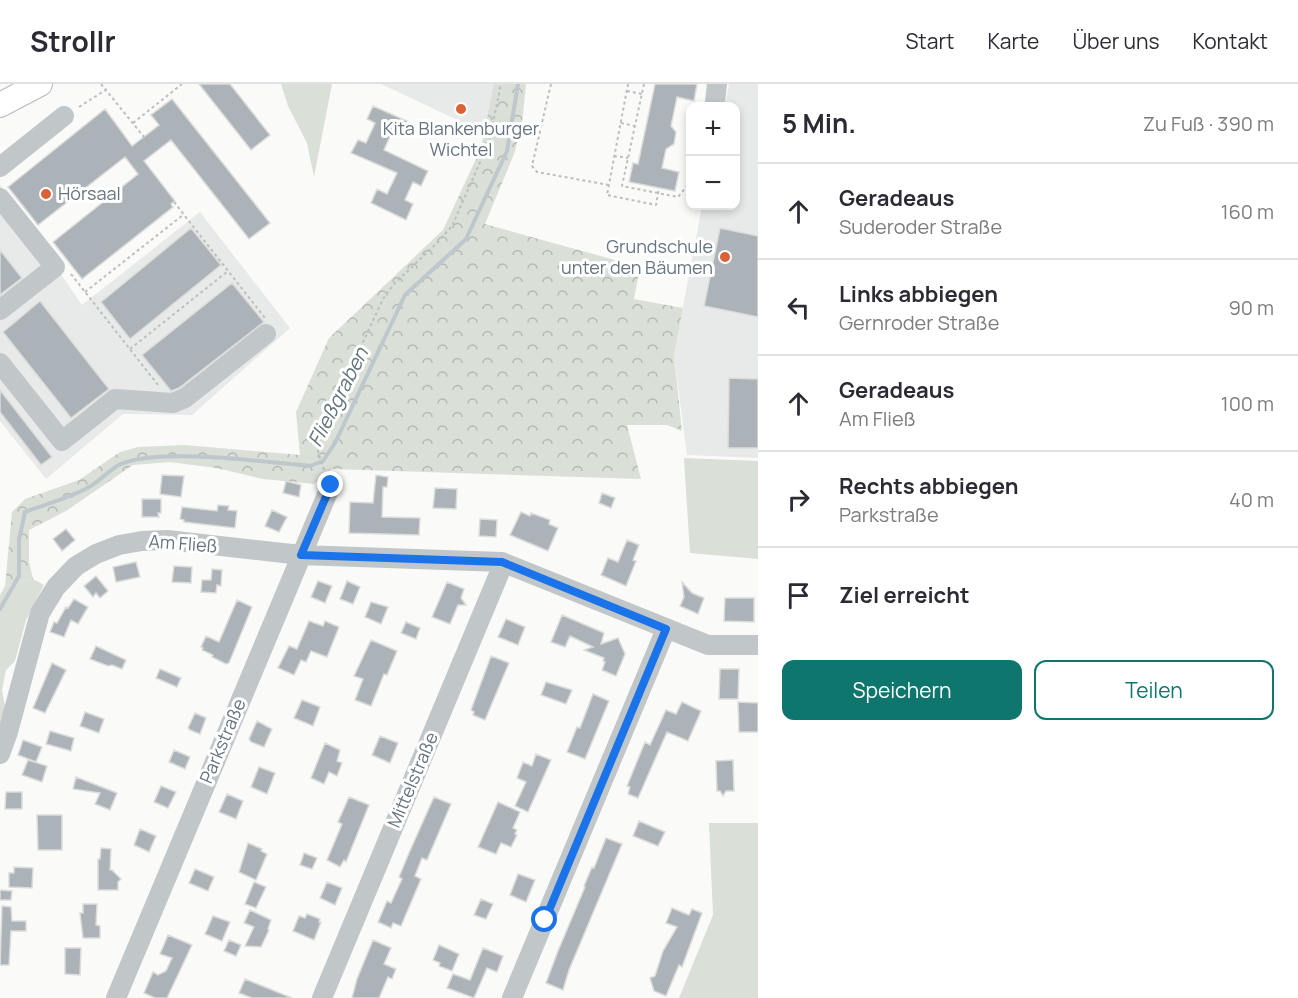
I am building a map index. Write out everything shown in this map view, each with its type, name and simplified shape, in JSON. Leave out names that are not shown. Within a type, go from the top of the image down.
[{"type":"main road","points":[[0,105],[40,84]]},
{"type":"street","points":[[0,167],[64,116]]},
{"type":"street","points":[[0,198],[55,267],[0,310]]},
{"type":"street","points":[[0,363],[62,441],[115,399],[173,403],[185,398],[266,334]]},
{"type":"street","name":"Parkstraße","points":[[116,998],[301,555],[328,477]]},
{"type":"street","name":"Am Fließ","points":[[0,754],[40,613],[56,587],[76,566],[96,554],[119,545],[167,540],[301,555],[502,562]]},
{"type":"street","points":[[502,562],[708,645],[758,645]]},
{"type":"street","name":"Mittelstraße","points":[[322,998],[499,574],[502,562]]},
{"type":"street","points":[[512,998],[666,629]]},
{"type":"path","points":[[101,84],[144,137]]},
{"type":"path","points":[[133,123],[182,84]]},
{"type":"path","points":[[328,477],[318,452],[320,435],[383,299],[394,284],[452,226],[461,209],[489,142],[501,84]]},
{"type":"path","points":[[551,84],[532,166],[537,171],[609,185]]},
{"type":"path","points":[[628,84],[607,195],[656,205],[659,188]]},
{"type":"path","points":[[644,84],[622,186],[678,197],[686,187]]},
{"type":"path","points":[[64,116],[106,89]]},
{"type":"path","points":[[627,91],[642,94]]},
{"type":"path","points":[[621,123],[635,126]]},
{"type":"path","points":[[614,156],[628,158]]},
{"type":"path","points":[[174,202],[273,329],[266,334]]},
{"type":"path","points":[[85,292],[183,215]]},
{"type":"path","points":[[55,267],[61,262],[173,403]]},
{"type":"path","points":[[130,349],[228,271]]},
{"type":"shaded area","name":"Kita Blankenburger Wichtel","points":[[381,84],[494,84],[485,133]]},
{"type":"shaded area","name":"Grundschule unter den Bäumen","points":[[729,84],[758,84],[758,458],[687,455],[674,355],[701,210],[740,210],[740,102],[726,102]]},
{"type":"shaded area","points":[[0,185],[82,305],[200,212],[290,328],[192,415],[123,414],[46,479],[0,421]]},
{"type":"green space","points":[[281,84],[332,84],[314,177],[307,143],[288,106]]},
{"type":"green space","points":[[494,84],[526,84],[522,124],[514,154],[485,224],[640,267],[634,299],[683,308],[674,355],[682,431],[667,425],[627,425],[641,479],[332,469],[314,484],[263,479],[216,468],[170,462],[133,465],[66,511],[29,530],[29,562],[33,579],[5,586],[12,512],[25,499],[79,480],[120,452],[138,447],[185,445],[300,455],[296,412],[329,338],[443,230],[481,148]]},
{"type":"green space","points":[[684,458],[758,461],[758,559],[690,553]]},
{"type":"green space","points":[[33,579],[44,585],[26,620],[15,661],[6,670],[2,690],[6,712],[0,733],[0,595],[5,586]]},
{"type":"green space","points":[[709,823],[758,823],[758,998],[679,998],[713,915]]},
{"type":"building","points":[[199,84],[230,84],[270,135],[251,150]]},
{"type":"building","points":[[655,84],[697,84],[694,101],[677,97],[671,126],[676,132],[674,144],[666,149],[662,168],[679,172],[675,191],[629,182],[633,163],[638,164]]},
{"type":"building","name":"Hörsaal","points":[[172,99],[270,223],[249,239],[171,140],[144,161],[175,201],[171,204],[173,207],[82,279],[53,242],[138,174],[125,157],[38,225],[8,187],[105,109],[132,146],[159,125],[151,115]]},
{"type":"building","points":[[373,106],[407,121],[400,135],[392,132],[384,150],[428,171],[421,186],[413,182],[405,200],[413,204],[406,220],[371,203],[377,189],[387,194],[397,173],[351,153],[358,140],[366,143],[375,123],[367,119]]},
{"type":"building","points":[[191,228],[221,265],[130,339],[101,302]]},
{"type":"building","points":[[720,228],[758,236],[758,317],[704,306]]},
{"type":"building","points":[[0,250],[22,278],[0,295]]},
{"type":"building","points":[[232,283],[264,322],[179,388],[171,391],[142,355]]},
{"type":"building","points":[[40,301],[109,389],[71,418],[3,332]]},
{"type":"building","points":[[729,378],[758,379],[758,448],[728,448]]},
{"type":"building","points":[[0,390],[52,457],[41,465],[0,412]]},
{"type":"building","points":[[162,475],[184,476],[181,497],[160,494]]},
{"type":"building","points":[[376,475],[388,477],[387,487],[383,487],[382,517],[420,518],[419,535],[349,533],[350,502],[373,503]]},
{"type":"building","points":[[286,481],[301,485],[299,497],[283,493]]},
{"type":"building","points":[[435,488],[457,489],[456,509],[433,508]]},
{"type":"building","points":[[602,493],[615,498],[611,508],[599,503]]},
{"type":"building","points":[[142,499],[161,499],[159,517],[142,517]]},
{"type":"building","points":[[218,505],[229,506],[228,510],[237,511],[235,528],[184,522],[180,519],[182,507],[217,511]]},
{"type":"building","points":[[272,510],[287,517],[279,532],[265,526]]},
{"type":"building","points":[[521,512],[550,520],[549,524],[558,528],[548,551],[510,535]]},
{"type":"building","points":[[480,519],[497,520],[496,537],[479,536]]},
{"type":"building","points":[[66,529],[75,540],[62,551],[53,539]]},
{"type":"building","points":[[627,540],[639,545],[633,560],[636,561],[626,586],[601,575],[608,558],[618,562]]},
{"type":"building","points":[[136,562],[140,577],[116,582],[113,567]]},
{"type":"building","points":[[174,566],[192,567],[191,583],[172,582]]},
{"type":"building","points":[[212,569],[222,570],[221,586],[217,585],[216,593],[201,592],[202,580],[211,580]]},
{"type":"building","points":[[96,576],[108,591],[100,598],[96,593],[93,597],[84,586]]},
{"type":"building","points":[[318,581],[332,586],[325,603],[311,597]]},
{"type":"building","points":[[347,581],[360,587],[353,604],[340,599]]},
{"type":"building","points":[[447,582],[464,589],[461,598],[466,605],[458,605],[450,624],[432,617]]},
{"type":"building","points":[[682,582],[692,593],[704,598],[698,614],[680,606],[684,597]]},
{"type":"building","points":[[725,598],[754,598],[754,622],[724,621]]},
{"type":"building","points":[[74,599],[88,607],[78,624],[71,620],[64,637],[50,632],[54,622],[57,623],[66,607],[68,608]]},
{"type":"building","points":[[237,600],[252,607],[229,663],[226,664],[212,657],[213,655],[202,650],[201,647],[206,636],[219,642]]},
{"type":"building","points":[[371,602],[388,607],[381,624],[365,617]]},
{"type":"building","points":[[562,615],[604,633],[601,644],[618,638],[625,654],[616,676],[602,670],[604,658],[584,650],[593,647],[570,636],[565,647],[551,642]]},
{"type":"building","points":[[506,619],[525,627],[518,645],[498,637]]},
{"type":"building","points":[[309,621],[323,626],[325,621],[339,627],[327,657],[311,651],[306,662],[301,660],[294,675],[278,668],[289,646],[297,649]]},
{"type":"building","points":[[406,622],[420,628],[416,639],[401,633]]},
{"type":"building","points":[[371,640],[397,651],[387,675],[384,674],[371,706],[355,700],[363,679],[354,676]]},
{"type":"building","points":[[96,646],[126,660],[122,669],[90,659]]},
{"type":"building","points":[[491,656],[509,663],[485,720],[473,715],[474,712],[471,710]]},
{"type":"building","points":[[52,663],[66,670],[45,713],[33,708]]},
{"type":"building","points":[[160,669],[181,678],[177,687],[156,678]]},
{"type":"building","points":[[720,669],[739,669],[738,699],[719,699]]},
{"type":"building","points":[[546,682],[572,690],[566,704],[541,695]]},
{"type":"building","points":[[593,694],[609,701],[585,759],[567,752],[577,727],[580,728]]},
{"type":"building","points":[[302,700],[320,707],[313,726],[294,718]]},
{"type":"building","points":[[682,702],[701,711],[688,741],[667,732],[638,798],[628,794],[630,787],[627,786],[645,742],[650,745],[666,710],[676,714]]},
{"type":"building","points":[[738,702],[758,703],[758,732],[739,732]]},
{"type":"building","points":[[85,712],[104,719],[99,733],[80,726]]},
{"type":"building","points":[[195,713],[206,718],[200,734],[188,728]]},
{"type":"building","points":[[257,721],[272,729],[264,747],[249,739]]},
{"type":"building","points":[[50,731],[74,738],[71,751],[46,744]]},
{"type":"building","points":[[380,736],[398,743],[390,763],[372,755]]},
{"type":"building","points":[[23,740],[42,747],[36,762],[18,755]]},
{"type":"building","points":[[325,743],[340,750],[337,761],[342,763],[337,776],[329,772],[324,784],[311,778]]},
{"type":"building","points":[[174,750],[190,757],[185,769],[169,762]]},
{"type":"building","points":[[536,754],[551,760],[528,812],[515,806],[526,782],[517,778],[523,762],[532,766]]},
{"type":"building","points":[[28,760],[47,766],[42,782],[22,775]]},
{"type":"building","points":[[733,760],[734,791],[726,791],[723,796],[720,791],[717,791],[716,761]]},
{"type":"building","points":[[259,767],[275,773],[267,794],[251,787]]},
{"type":"building","points":[[76,777],[117,793],[110,810],[95,804],[100,793],[73,789]]},
{"type":"building","points":[[161,786],[176,792],[168,808],[154,802]]},
{"type":"building","points":[[6,792],[22,792],[22,809],[5,809]]},
{"type":"building","points":[[227,794],[243,801],[236,819],[219,812]]},
{"type":"building","points":[[349,797],[369,805],[346,862],[344,860],[340,867],[327,860],[342,824],[338,822]]},
{"type":"building","points":[[434,797],[451,804],[427,860],[422,858],[415,876],[421,879],[401,926],[393,923],[391,928],[378,922],[387,901],[391,903],[402,879],[399,877]]},
{"type":"building","points":[[498,802],[520,812],[513,828],[517,830],[515,834],[517,835],[511,847],[501,843],[496,854],[478,847]]},
{"type":"building","points":[[37,815],[62,815],[62,850],[38,850]]},
{"type":"building","points":[[639,821],[665,832],[658,846],[633,836]]},
{"type":"building","points":[[140,829],[156,836],[149,852],[134,845]]},
{"type":"building","points":[[606,838],[622,844],[569,970],[563,990],[546,983],[584,886]]},
{"type":"building","points":[[248,843],[262,849],[261,851],[267,854],[256,880],[239,872]]},
{"type":"building","points":[[101,848],[111,849],[110,870],[121,879],[118,882],[118,890],[98,890],[98,859],[100,859]]},
{"type":"building","points":[[304,853],[317,858],[312,869],[300,865]]},
{"type":"building","points":[[14,867],[33,868],[32,888],[9,887],[9,873],[14,873]]},
{"type":"building","points":[[195,869],[214,877],[208,891],[189,883]]},
{"type":"building","points":[[518,874],[535,880],[526,902],[510,895]]},
{"type":"building","points":[[254,882],[266,887],[256,908],[245,904]]},
{"type":"building","points":[[327,882],[342,888],[335,905],[320,898]]},
{"type":"building","points":[[0,890],[12,891],[11,900],[0,900]]},
{"type":"building","points":[[481,899],[493,904],[486,919],[474,915]]},
{"type":"building","points":[[83,904],[97,904],[96,925],[100,926],[100,938],[83,938],[80,913],[83,913]]},
{"type":"building","points":[[2,906],[11,907],[12,921],[26,921],[26,931],[11,931],[9,965],[0,965]]},
{"type":"building","points":[[672,908],[689,915],[692,909],[702,913],[682,967],[679,965],[666,996],[654,991],[650,978],[655,976],[663,951],[677,927],[666,923]]},
{"type":"building","points":[[250,910],[271,920],[261,947],[245,946],[254,927],[244,923]]},
{"type":"building","points":[[307,914],[320,919],[319,922],[321,922],[314,940],[293,931],[299,916],[305,918]]},
{"type":"building","points":[[213,916],[230,922],[222,941],[205,934]]},
{"type":"building","points":[[168,935],[192,945],[167,998],[155,998],[144,993],[153,972],[158,975],[166,971],[172,958],[160,954]]},
{"type":"building","points":[[229,940],[241,945],[236,956],[224,951]]},
{"type":"building","points":[[373,940],[391,948],[384,964],[396,969],[392,979],[388,977],[379,998],[352,998],[357,979]]},
{"type":"building","points":[[439,945],[459,954],[452,971],[439,966],[440,963],[433,960]]},
{"type":"building","points":[[65,948],[81,948],[80,975],[65,974]]},
{"type":"building","points":[[483,948],[503,956],[497,972],[487,968],[474,998],[447,988],[453,974],[470,980]]},
{"type":"building","points":[[245,979],[292,998],[252,998],[239,993]]},
{"type":"waterway","name":"Fließgraben","points":[[0,609],[19,576],[19,540],[25,512],[82,491],[119,465],[136,460],[184,456],[310,466],[323,461],[335,443],[405,295],[466,239],[507,151],[518,84]]},
{"type":"place","name":"Kita Blankenburger Wichtel","points":[[461,109]]},
{"type":"place","name":"Hörsaal","points":[[46,194]]},
{"type":"place","name":"Grundschule unter den Bäumen","points":[[725,257]]},
{"type":"route","points":[[331,485],[301,555],[502,562],[666,629],[545,920]]}]
